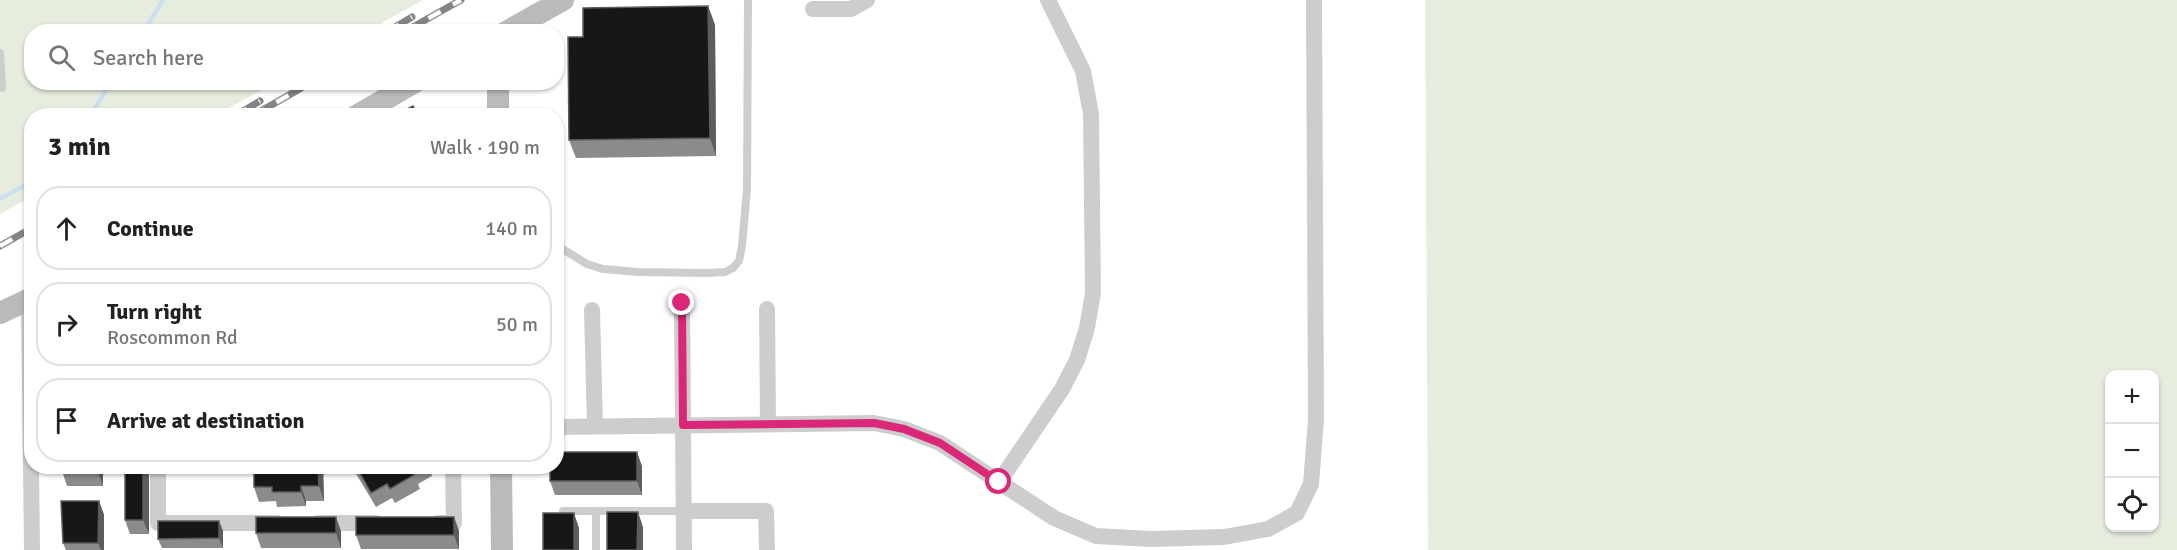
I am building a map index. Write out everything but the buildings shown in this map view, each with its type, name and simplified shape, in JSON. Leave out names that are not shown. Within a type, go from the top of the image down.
[{"type":"street","points":[[520,24],[563,0]]},
{"type":"street","points":[[813,9],[851,9],[867,0]]},
{"type":"street","points":[[999,482],[1062,389],[1072,370],[1087,328],[1093,292],[1091,114],[1083,71],[1048,0]]},
{"type":"street","points":[[564,427],[874,423],[904,429],[940,443],[1054,518],[1096,536],[1151,539],[1224,537],[1268,529],[1298,513],[1311,484],[1316,420],[1314,0]]},
{"type":"street","points":[[370,108],[401,90]]},
{"type":"street","points":[[498,90],[498,108]]},
{"type":"street","points":[[0,313],[24,301]]},
{"type":"street","points":[[682,303],[684,550]]},
{"type":"street","points":[[767,309],[768,424]]},
{"type":"street","points":[[592,310],[595,426]]},
{"type":"street","points":[[31,474],[32,550]]},
{"type":"street","points":[[158,474],[158,523],[394,524]]},
{"type":"street","points":[[418,524],[454,524],[453,474]]},
{"type":"street","points":[[501,474],[502,550]]},
{"type":"street","points":[[684,511],[766,511],[766,550]]},
{"type":"lane","points":[[564,250],[587,264],[615,270],[672,273],[725,272],[739,261],[747,189],[748,0]]},
{"type":"lane","points":[[0,53],[2,88]]},
{"type":"lane","points":[[562,511],[684,511]]},
{"type":"lane","points":[[596,511],[596,550]]},
{"type":"shaded area","points":[[0,0],[423,0],[380,24],[24,24],[24,90],[262,90],[228,108],[24,108],[24,201],[0,214]]},
{"type":"shaded area","points":[[1425,0],[2177,0],[2177,550],[1428,550]]},
{"type":"waterway","points":[[148,24],[163,0]]},
{"type":"waterway","points":[[95,108],[106,90]]},
{"type":"waterway","points":[[0,199],[24,186]]},
{"type":"railway","points":[[418,24],[461,0]]},
{"type":"railway","points":[[400,24],[412,17]]},
{"type":"railway","points":[[266,108],[298,90]]},
{"type":"railway","points":[[248,108],[260,101]]},
{"type":"railway","points":[[0,246],[24,232]]},
{"type":"route","points":[[682,303],[683,425],[874,423],[904,429],[940,443],[999,482]]}]
